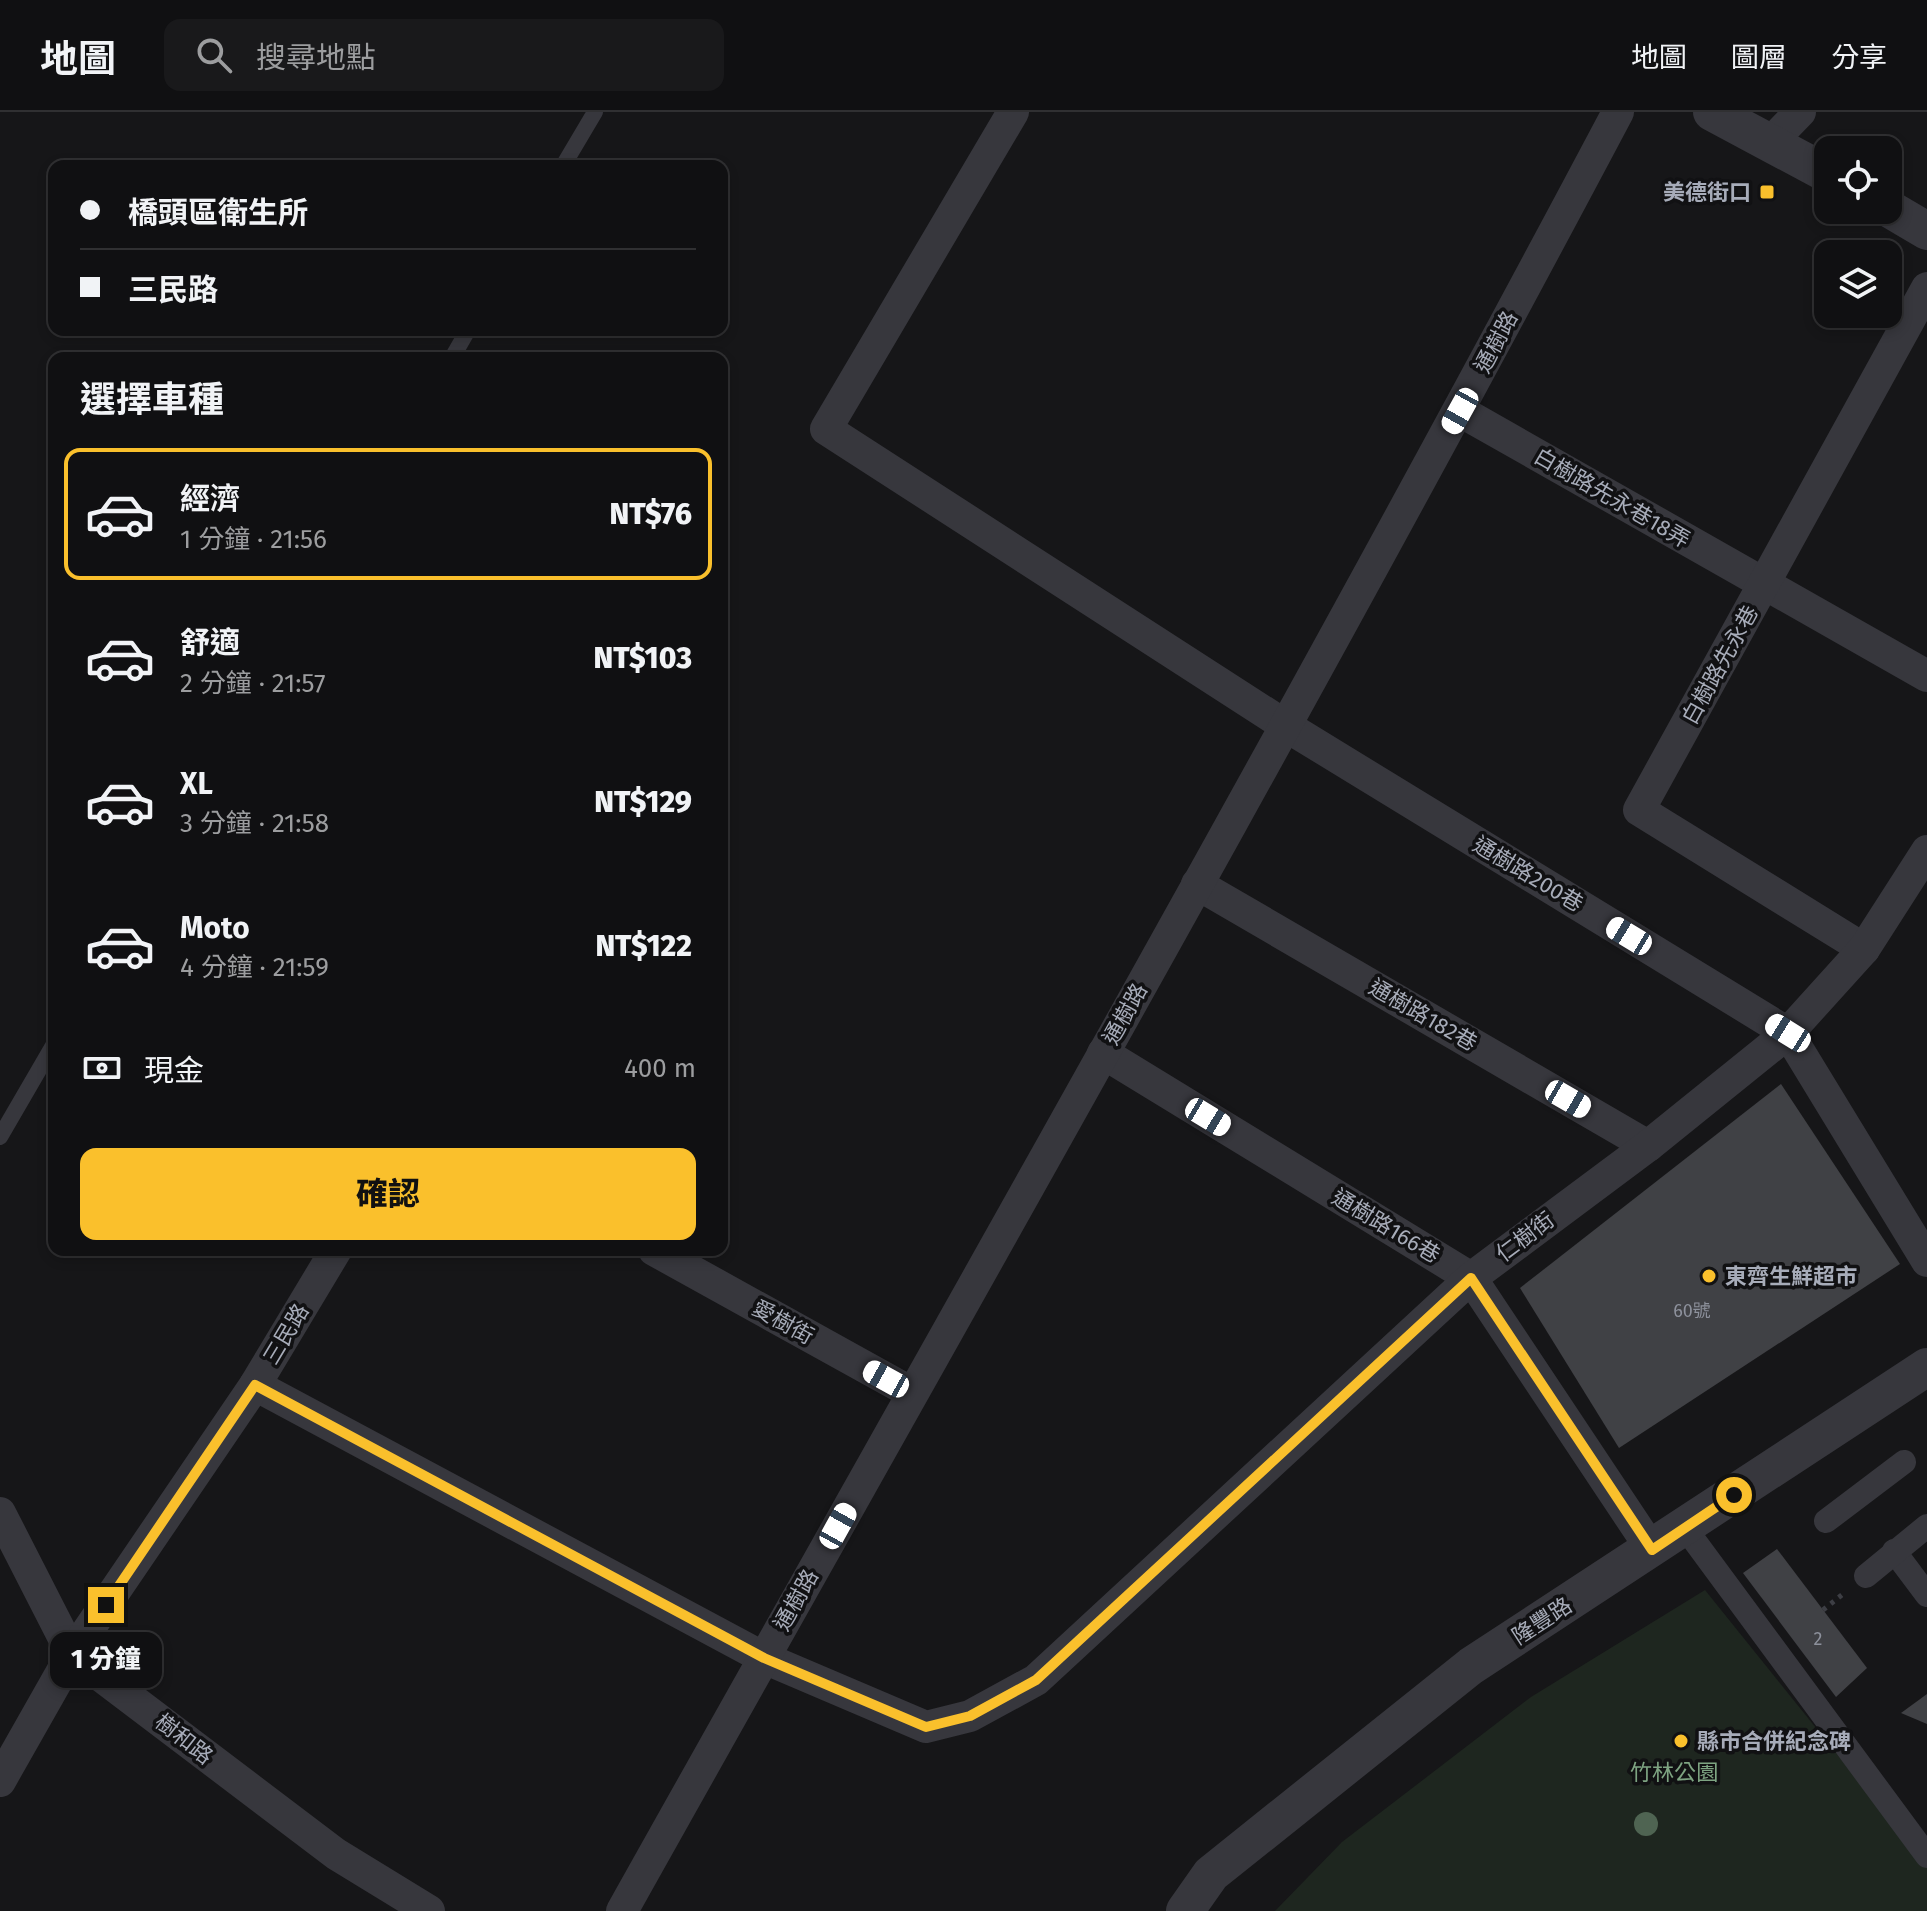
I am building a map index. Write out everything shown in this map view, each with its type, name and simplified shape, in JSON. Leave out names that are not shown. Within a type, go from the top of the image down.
[{"type":"street","name":"通樹路200巷","points":[[1013,112],[826,429],[1286,726],[1788,1033],[1927,1261]]},
{"type":"street","name":"通樹路","points":[[622,1911],[1286,726],[1460,411],[1618,112]]},
{"type":"street","points":[[1712,112],[1814,166]]},
{"type":"street","points":[[1771,142],[1800,112]]},
{"type":"street","points":[[1902,216],[1927,231]]},
{"type":"street","name":"白樹路先永巷","points":[[1864,949],[1639,810],[1927,288]]},
{"type":"street","name":"白樹路先永巷18弄","points":[[1460,411],[1927,676]]},
{"type":"street","name":"仁樹街","points":[[255,1385],[764,1658],[926,1727],[970,1716],[1036,1680],[1471,1278],[1648,1146],[1788,1033],[1864,949],[1927,851]]},
{"type":"street","name":"通樹路182巷","points":[[1197,884],[1648,1146]]},
{"type":"street","name":"通樹路166巷","points":[[1103,1053],[1471,1278],[1652,1550]]},
{"type":"street","name":"三民路","points":[[0,1781],[72,1654],[255,1385],[332,1256]]},
{"type":"street","name":"愛樹街","points":[[665,1256],[912,1393]]},
{"type":"street","name":"隆豐路","points":[[1185,1911],[1211,1874],[1471,1666],[1927,1367]]},
{"type":"street","points":[[1826,1521],[1904,1462]]},
{"type":"street","name":"樹和路","points":[[0,1513],[72,1654],[336,1854],[429,1911]]},
{"type":"street","points":[[1866,1576],[1927,1526]]},
{"type":"street","points":[[1685,1528],[1927,1856]]},
{"type":"street","points":[[1894,1551],[1927,1595]]},
{"type":"lane","points":[[567,160],[595,112]]},
{"type":"lane","points":[[0,1137],[48,1054]]},
{"type":"green space","name":"竹林公園","points":[[1705,1590],[1927,1866],[1927,1911],[1275,1911],[1342,1842],[1531,1697]]},
{"type":"building","name":"東齊生鮮超市","points":[[1781,1084],[1900,1264],[1619,1448],[1520,1288]]},
{"type":"building","points":[[1777,1549],[1867,1668],[1836,1697],[1743,1573]]},
{"type":"building","points":[[1927,1694],[1927,1724],[1901,1713]]},
{"type":"place","name":"美德街口","points":[[1767,192]]},
{"type":"place","name":"東齊生鮮超市","points":[[1709,1276]]},
{"type":"place","name":"縣市合併紀念碑","points":[[1681,1741]]},
{"type":"route","points":[[106,1605],[255,1385],[764,1658],[926,1727],[970,1716],[1036,1680],[1471,1278],[1652,1550],[1734,1495]]}]
